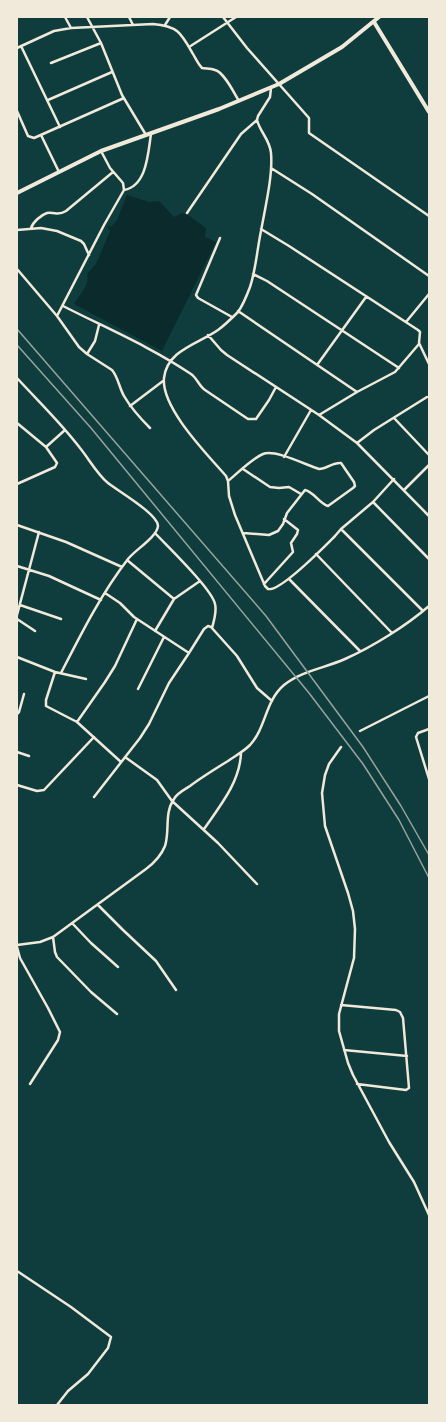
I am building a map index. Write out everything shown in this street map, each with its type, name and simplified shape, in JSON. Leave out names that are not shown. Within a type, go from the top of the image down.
[{"type":"main road","points":[[17,193],[101,151],[212,112],[271,88],[342,47],[379,17]]},
{"type":"main road","points":[[374,22],[429,112]]},
{"type":"street","points":[[65,17],[71,28]]},
{"type":"street","points":[[87,17],[101,43],[124,98],[146,135]]},
{"type":"street","points":[[129,17],[133,25]]},
{"type":"street","points":[[165,25],[170,17]]},
{"type":"street","points":[[223,17],[278,84],[309,118],[309,132],[429,216]]},
{"type":"street","points":[[189,47],[236,17]]},
{"type":"street","points":[[17,48],[54,31],[71,28],[153,24],[165,25],[177,31],[182,36],[202,68],[219,72],[226,80],[239,101]]},
{"type":"street","points":[[51,63],[101,43]]},
{"type":"street","points":[[22,46],[60,127]]},
{"type":"street","points":[[48,100],[112,72]]},
{"type":"street","points":[[187,213],[241,134],[257,120],[270,97],[271,88]]},
{"type":"street","points":[[17,111],[28,136],[34,138],[124,98]]},
{"type":"street","points":[[257,120],[270,145],[271,168],[253,274],[249,288],[238,311],[232,317],[221,327],[179,352],[170,361],[164,381],[170,404],[179,420],[226,476],[230,501],[264,584],[268,589],[271,590],[289,579],[341,529],[373,502],[394,479]]},
{"type":"street","points":[[124,190],[135,186],[144,169],[151,133]]},
{"type":"street","points":[[41,135],[58,172]]},
{"type":"street","points":[[57,316],[124,190],[123,183],[113,172],[101,151]]},
{"type":"street","points":[[271,168],[312,194],[429,276]]},
{"type":"street","points":[[31,228],[35,221],[45,214],[60,214],[66,211],[113,172]]},
{"type":"street","points":[[17,230],[31,228],[49,229],[75,238],[84,244],[89,255]]},
{"type":"street","points":[[261,230],[289,246],[420,332],[419,343],[429,364]]},
{"type":"street","points":[[220,238],[196,295],[198,298],[232,317]]},
{"type":"street","points":[[17,269],[57,316],[79,346],[87,354],[112,370],[130,406],[150,428]]},
{"type":"street","points":[[253,274],[267,281],[399,368]]},
{"type":"street","points":[[406,322],[429,294]]},
{"type":"street","points":[[317,365],[366,297]]},
{"type":"street","points":[[63,306],[170,361],[194,376],[199,385],[205,390],[251,420],[256,419],[276,387]]},
{"type":"street","points":[[238,311],[357,392]]},
{"type":"street","points":[[87,354],[95,341],[99,325]]},
{"type":"street","points":[[208,335],[227,355],[319,415],[357,443],[429,516]]},
{"type":"street","points":[[319,415],[357,392],[390,375],[399,368],[419,343]]},
{"type":"street","points":[[17,378],[80,447],[105,481],[136,502],[156,521],[157,528],[155,533],[127,560],[122,567],[85,626],[60,674]]},
{"type":"street","points":[[130,406],[164,381]]},
{"type":"street","points":[[357,443],[374,430],[427,397]]},
{"type":"street","points":[[284,457],[311,410]]},
{"type":"street","points":[[394,418],[429,455]]},
{"type":"street","points":[[17,423],[46,447],[56,460],[57,465],[17,484]]},
{"type":"street","points":[[46,447],[65,430]]},
{"type":"street","points":[[228,481],[263,454],[274,453],[319,469],[325,469],[336,463],[341,463],[355,484],[354,488],[328,506],[306,489],[287,513],[281,528],[274,534],[243,533]]},
{"type":"street","points":[[404,490],[429,465]]},
{"type":"street","points":[[243,469],[270,487],[289,487],[301,494]]},
{"type":"street","points":[[373,502],[429,559]]},
{"type":"street","points":[[264,584],[293,552],[290,543],[297,534],[298,530],[284,519]]},
{"type":"street","points":[[17,525],[66,542],[122,567]]},
{"type":"street","points":[[341,529],[424,611]]},
{"type":"street","points":[[17,615],[38,532]]},
{"type":"street","points":[[155,533],[200,581],[215,603],[216,608],[212,629]]},
{"type":"street","points":[[316,554],[392,633]]},
{"type":"street","points":[[127,560],[174,599]]},
{"type":"street","points":[[17,566],[71,585],[101,600]]},
{"type":"street","points":[[289,579],[360,651]]},
{"type":"street","points":[[155,631],[174,599],[200,581]]},
{"type":"street","points":[[105,593],[120,603],[130,614],[189,654]]},
{"type":"street","points":[[20,605],[61,619]]},
{"type":"street","points":[[30,1084],[58,1040],[60,1032],[20,958],[17,946],[40,942],[53,937],[146,869],[158,857],[165,846],[168,813],[172,801],[179,793],[241,752],[252,743],[272,701],[284,685],[314,670],[344,660],[392,633],[429,606]]},
{"type":"street","points":[[17,619],[35,631]]},
{"type":"street","points":[[77,722],[115,666],[137,619]]},
{"type":"street","points":[[94,797],[140,738],[149,724],[169,683],[204,629],[208,626],[237,656],[257,688],[272,701]]},
{"type":"street","points":[[138,689],[164,637]]},
{"type":"street","points":[[17,657],[60,674],[86,679]]},
{"type":"street","points":[[55,672],[46,700],[46,706],[77,722],[121,762]]},
{"type":"street","points":[[17,714],[19,712],[24,694]]},
{"type":"street","points":[[360,731],[429,696]]},
{"type":"street","points":[[429,729],[418,733],[416,737],[429,779]]},
{"type":"street","points":[[17,785],[37,791],[44,790],[94,737]]},
{"type":"street","points":[[341,747],[329,764],[325,775],[322,793],[325,826],[353,911],[354,958],[338,1022],[339,1031],[348,1063],[357,1084],[389,1142],[414,1182],[429,1215]]},
{"type":"street","points":[[17,752],[29,756]]},
{"type":"street","points":[[204,830],[237,776],[241,752]]},
{"type":"street","points":[[125,756],[157,780],[172,801],[237,861],[257,884]]},
{"type":"street","points":[[98,904],[156,961],[176,990]]},
{"type":"street","points":[[72,923],[90,943],[118,967]]},
{"type":"street","points":[[53,937],[57,957],[91,992],[117,1014]]},
{"type":"street","points":[[342,1005],[400,1012],[403,1018],[410,1086],[408,1090],[357,1084]]},
{"type":"street","points":[[344,1050],[407,1056]]},
{"type":"street","points":[[17,1271],[71,1307],[111,1337],[108,1348],[92,1370],[68,1391],[57,1405]]},
{"type":"water","points":[[127,195],[149,202],[159,201],[174,217],[182,213],[188,215],[206,228],[205,237],[216,242],[162,351],[74,304],[86,285],[88,278],[87,274],[96,264],[110,231],[107,226],[111,227],[117,220]]},
{"type":"railway","points":[[17,329],[266,616],[363,747],[401,806],[429,855]]},
{"type":"railway","points":[[17,345],[91,428],[309,693],[363,764],[399,820],[429,878]]}]
